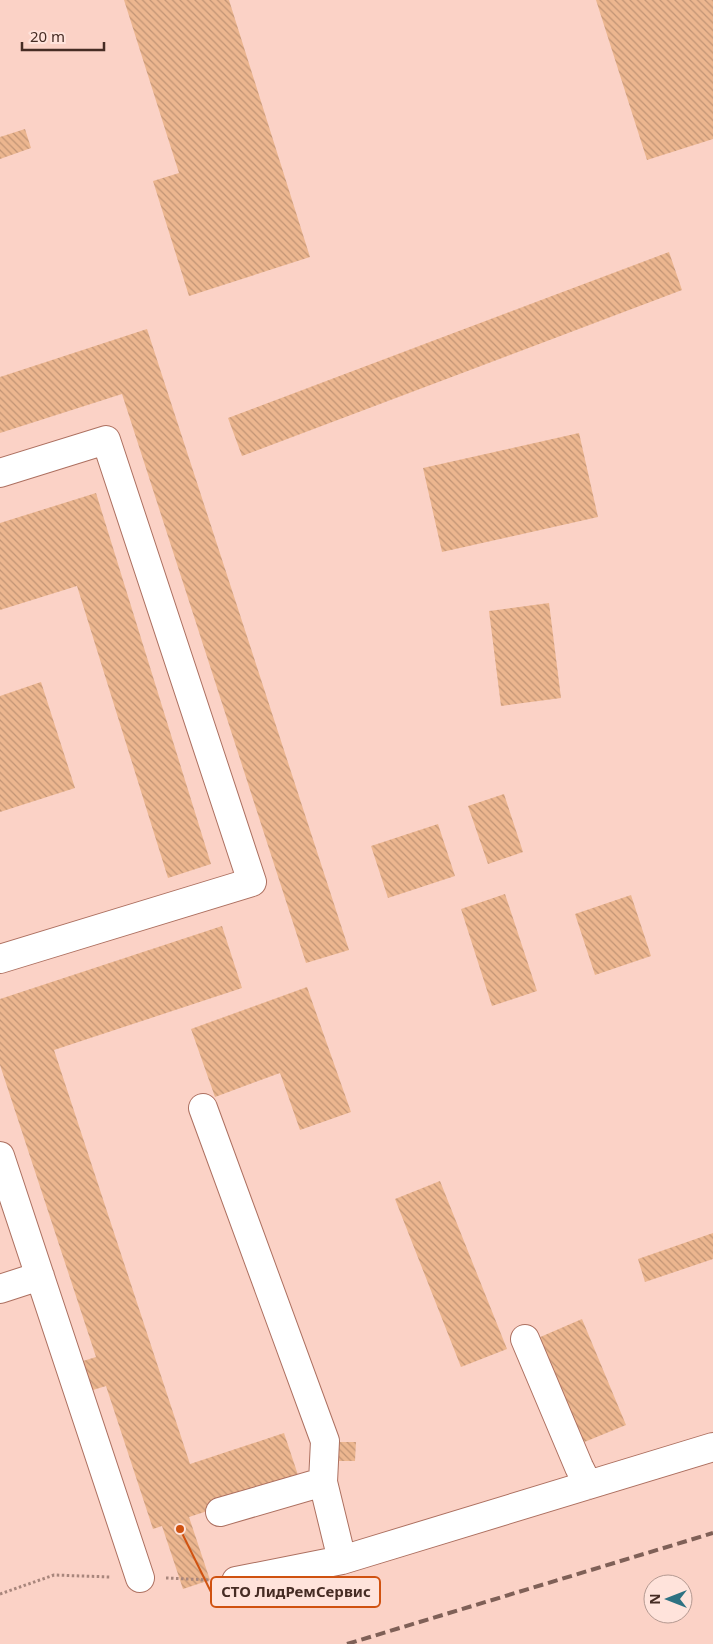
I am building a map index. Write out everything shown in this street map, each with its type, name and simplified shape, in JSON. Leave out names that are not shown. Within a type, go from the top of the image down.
[{"type":"lane","points":[[0,473],[106,440],[252,882],[0,959]]},
{"type":"lane","points":[[203,1108],[325,1441],[323,1482],[342,1560]]},
{"type":"lane","points":[[0,1156],[140,1578]]},
{"type":"lane","points":[[0,1289],[40,1276]]},
{"type":"lane","points":[[525,1338],[588,1485]]},
{"type":"lane","points":[[236,1581],[342,1560],[713,1447]]},
{"type":"lane","points":[[220,1512],[323,1482]]},
{"type":"building","points":[[124,0],[229,0],[310,257],[189,296],[153,181],[179,173]]},
{"type":"building","points":[[596,0],[713,0],[713,139],[647,160]]},
{"type":"building","points":[[25,129],[31,148],[0,159],[0,137]]},
{"type":"building","points":[[669,252],[682,290],[242,456],[228,418]]},
{"type":"building","points":[[147,329],[349,950],[306,963],[122,394],[0,433],[0,377]]},
{"type":"building","points":[[579,433],[598,517],[442,552],[423,468]]},
{"type":"building","points":[[96,493],[211,864],[168,878],[77,586],[0,610],[0,523]]},
{"type":"building","points":[[549,603],[561,698],[501,706],[489,611]]},
{"type":"building","points":[[41,682],[75,788],[0,812],[0,696]]},
{"type":"building","points":[[504,794],[523,852],[488,864],[468,806]]},
{"type":"building","points":[[438,824],[455,876],[388,898],[371,846]]},
{"type":"building","points":[[505,894],[537,991],[492,1006],[461,909]]},
{"type":"building","points":[[631,895],[651,956],[595,975],[575,914]]},
{"type":"building","points":[[222,926],[242,988],[54,1050],[190,1464],[284,1433],[300,1481],[189,1517],[210,1580],[183,1589],[162,1526],[153,1529],[106,1386],[80,1394],[70,1365],[96,1357],[0,1065],[0,999]]},
{"type":"building","points":[[307,987],[351,1112],[300,1130],[280,1073],[215,1097],[191,1029]]},
{"type":"building","points":[[440,1181],[507,1349],[461,1367],[395,1199]]},
{"type":"building","points":[[713,1233],[713,1259],[645,1282],[638,1259]]},
{"type":"building","points":[[582,1319],[626,1425],[582,1443],[538,1338]]},
{"type":"building","points":[[334,1442],[356,1442],[355,1461],[333,1461]]},
{"type":"railway","points":[[347,1644],[713,1533]]},
{"type":"place","name":"СТО ЛидРемСервис","points":[[180,1529]]}]
